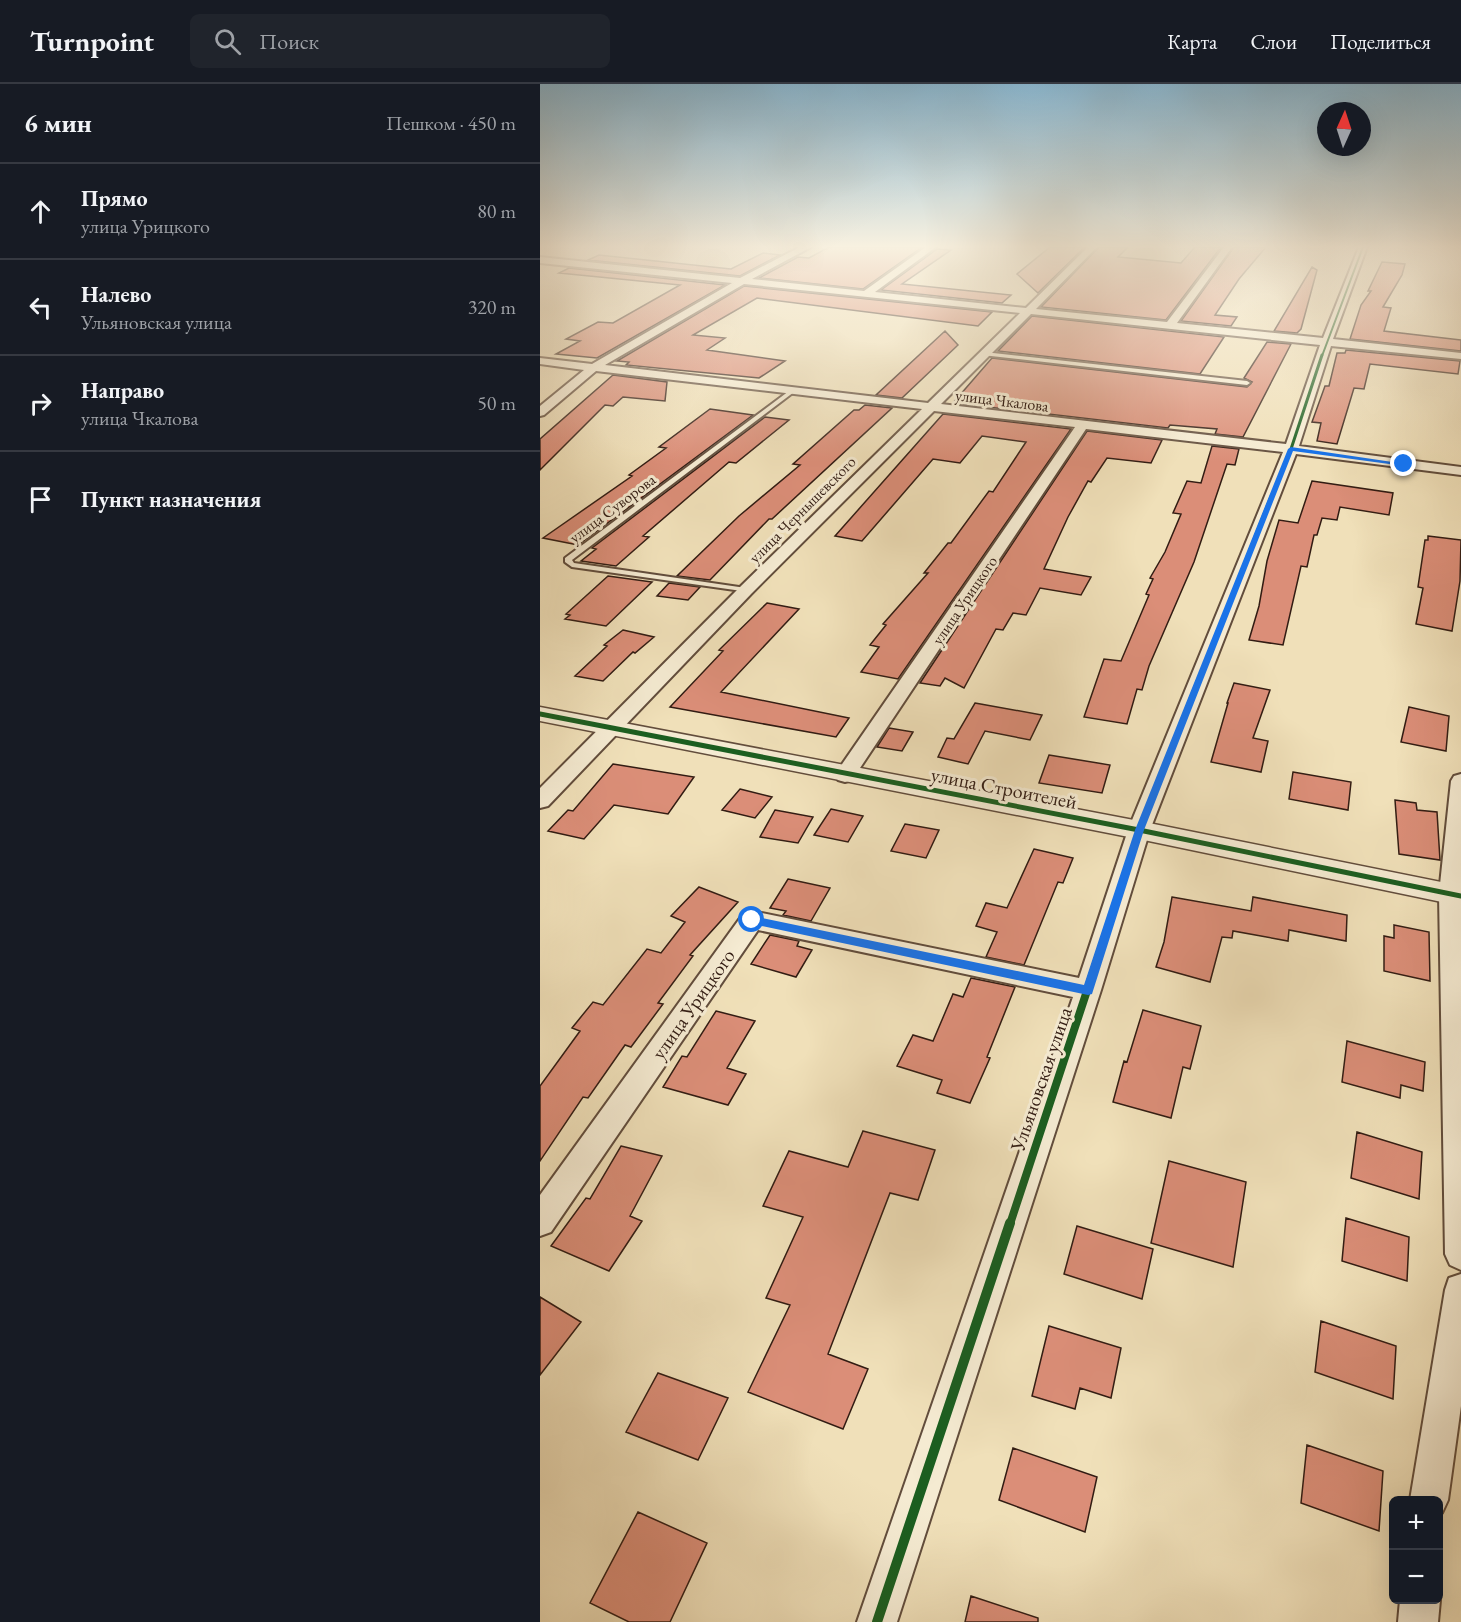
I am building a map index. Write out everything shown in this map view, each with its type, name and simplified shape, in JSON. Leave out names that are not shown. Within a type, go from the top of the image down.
[{"type":"street","points":[[540,412],[594,367],[677,319]]},
{"type":"street","name":"улица Чернышевского","points":[[540,801],[746,590],[1019,319]]},
{"type":"street","points":[[1111,319],[1461,356]]},
{"type":"street","points":[[1170,325],[1175,319]]},
{"type":"street","name":"Ульяновская улица","points":[[877,1622],[1088,990],[1139,830],[1291,449],[1336,319]]},
{"type":"street","name":"улица Чкалова","points":[[540,361],[1461,471]]},
{"type":"street","name":"улица Урицкого","points":[[845,775],[1082,426]]},
{"type":"street","name":"улица Строителей","points":[[540,714],[845,775],[1139,830],[1456,895]]},
{"type":"street","points":[[1461,781],[1456,895],[1461,1254]]},
{"type":"street","name":"улица Урицкого","points":[[540,1221],[752,920],[1088,990]]},
{"type":"street","points":[[1431,1496],[1461,1290]]},
{"type":"street","points":[[1418,1622],[1420,1604]]},
{"type":"lane","points":[[984,354],[1247,383]]},
{"type":"lane","name":"улица Суворова","points":[[746,590],[572,565],[568,560],[791,392]]},
{"type":"building","points":[[620,319],[666,319],[597,358],[556,354],[580,341],[566,339],[598,322],[613,323]]},
{"type":"building","points":[[689,319],[721,319],[693,335],[725,338],[707,350],[785,361],[759,378],[626,365],[629,362],[617,361]]},
{"type":"building","points":[[921,319],[985,319],[978,326]]},
{"type":"building","points":[[1029,319],[1057,319],[1224,337],[1200,374],[998,351]]},
{"type":"building","points":[[1183,319],[1236,319],[1231,326],[1181,321]]},
{"type":"building","points":[[1281,319],[1304,319],[1301,329],[1297,333],[1274,331]]},
{"type":"building","points":[[1357,319],[1388,319],[1384,331],[1461,340],[1461,351],[1350,339]]},
{"type":"building","points":[[945,331],[958,345],[902,398],[876,395]]},
{"type":"building","points":[[1267,342],[1291,344],[1243,437],[1215,434],[1217,429],[1170,425],[1168,428],[953,403],[992,358],[1247,387],[1252,382],[1244,378]]},
{"type":"building","points":[[1346,350],[1460,361],[1458,374],[1370,364],[1364,389],[1354,388],[1337,444],[1317,441],[1321,423],[1312,422],[1325,386],[1329,386],[1337,353],[1345,353]]},
{"type":"building","points":[[613,375],[667,382],[665,401],[623,397],[613,406],[605,405],[540,470],[540,439]]},
{"type":"building","points":[[865,405],[892,408],[772,519],[769,519],[710,580],[677,576],[739,516],[800,465],[793,464],[854,410],[859,410]]},
{"type":"building","points":[[710,409],[753,415],[578,545],[543,538],[632,476],[629,475],[666,448],[659,447]]},
{"type":"building","points":[[943,414],[1071,429],[898,679],[861,672],[879,647],[870,645],[886,625],[883,624],[928,573],[924,573],[948,543],[951,543],[989,491],[993,492],[1026,442],[982,436],[960,463],[933,459],[862,541],[835,536]]},
{"type":"building","points":[[765,417],[789,420],[736,463],[729,462],[643,536],[649,537],[616,566],[581,561],[596,549],[592,548]]},
{"type":"building","points":[[1087,431],[1162,440],[1151,463],[1107,458],[1091,482],[1088,481],[1068,517],[1044,569],[1091,577],[1081,595],[1040,588],[1026,615],[1013,613],[1003,630],[996,629],[964,688],[945,678],[940,686],[920,683]]},
{"type":"building","points":[[1212,446],[1239,449],[1235,465],[1227,464],[1194,562],[1149,666],[1142,690],[1137,689],[1127,724],[1084,717],[1104,659],[1121,661],[1149,595],[1146,594],[1153,579],[1150,578],[1165,552],[1181,514],[1173,513],[1187,481],[1201,483]]},
{"type":"building","points":[[1312,481],[1393,493],[1389,515],[1340,507],[1337,520],[1322,518],[1317,535],[1314,535],[1307,567],[1301,566],[1283,645],[1249,640],[1279,520],[1298,523]]},
{"type":"building","points":[[1428,536],[1461,540],[1460,581],[1452,631],[1416,624],[1423,588],[1418,587],[1425,540],[1428,540]]},
{"type":"building","points":[[608,576],[652,582],[606,626],[565,619],[570,615],[566,614]]},
{"type":"building","points":[[669,583],[700,587],[688,600],[657,596]]},
{"type":"building","points":[[767,603],[799,609],[721,692],[849,718],[836,737],[670,707],[723,651],[719,650]]},
{"type":"building","points":[[623,630],[654,637],[635,653],[633,652],[603,681],[575,676],[607,646],[604,645]]},
{"type":"building","points":[[1234,683],[1270,690],[1253,738],[1268,741],[1261,772],[1211,762]]},
{"type":"building","points":[[975,703],[1042,715],[1030,740],[985,731],[968,764],[938,757],[947,738],[954,739]]},
{"type":"building","points":[[1409,707],[1449,716],[1446,751],[1401,742]]},
{"type":"building","points":[[889,728],[913,732],[902,751],[877,747]]},
{"type":"building","points":[[1049,755],[1110,765],[1102,793],[1039,783]]},
{"type":"building","points":[[613,764],[694,777],[668,814],[614,805],[584,839],[548,831],[568,810],[573,811]]},
{"type":"building","points":[[1293,772],[1351,782],[1348,810],[1289,799]]},
{"type":"building","points":[[740,789],[772,797],[755,818],[722,810]]},
{"type":"building","points":[[1395,800],[1416,803],[1417,810],[1437,812],[1440,860],[1399,854]]},
{"type":"building","points":[[831,809],[863,816],[848,842],[814,835]]},
{"type":"building","points":[[775,810],[813,817],[798,843],[760,837]]},
{"type":"building","points":[[905,824],[939,830],[926,858],[891,851]]},
{"type":"building","points":[[1034,849],[1073,858],[1063,883],[1058,882],[1024,965],[986,957],[997,932],[976,926],[986,903],[1007,908]]},
{"type":"building","points":[[788,879],[830,888],[811,921],[783,915],[786,911],[770,908]]},
{"type":"building","points":[[699,887],[738,902],[690,955],[693,956],[658,1003],[663,1004],[631,1047],[625,1045],[588,1098],[583,1097],[540,1161],[540,1086],[580,1031],[572,1028],[593,1002],[603,1005],[647,949],[661,953],[685,922],[671,916]]},
{"type":"building","points":[[1172,897],[1251,911],[1253,897],[1347,915],[1346,941],[1289,930],[1288,941],[1233,931],[1232,938],[1222,937],[1210,982],[1156,967],[1164,942]]},
{"type":"building","points":[[1394,925],[1429,932],[1430,981],[1384,971],[1384,936],[1394,938]]},
{"type":"building","points":[[770,935],[799,941],[797,946],[812,950],[796,977],[751,964]]},
{"type":"building","points":[[971,978],[1015,987],[987,1057],[990,1058],[970,1103],[937,1093],[942,1080],[897,1066],[913,1035],[933,1041],[953,994],[963,997]]},
{"type":"building","points":[[1143,1010],[1201,1026],[1190,1069],[1183,1067],[1171,1118],[1113,1102],[1124,1061],[1127,1062]]},
{"type":"building","points":[[716,1011],[755,1021],[727,1068],[746,1074],[728,1105],[663,1087],[682,1056],[687,1057]]},
{"type":"building","points":[[1347,1041],[1425,1062],[1423,1091],[1401,1085],[1400,1098],[1342,1082]]},
{"type":"building","points":[[863,1131],[935,1150],[918,1200],[890,1193],[828,1354],[868,1369],[843,1429],[748,1392],[790,1305],[766,1298],[803,1217],[763,1206],[789,1151],[848,1167]]},
{"type":"building","points":[[1357,1132],[1422,1152],[1419,1199],[1351,1178]]},
{"type":"building","points":[[621,1146],[662,1156],[630,1216],[642,1221],[609,1271],[551,1246],[586,1198],[590,1199]]},
{"type":"building","points":[[1169,1161],[1246,1182],[1233,1267],[1151,1243]]},
{"type":"building","points":[[1346,1218],[1409,1237],[1407,1281],[1342,1261]]},
{"type":"building","points":[[1077,1226],[1153,1249],[1142,1299],[1064,1274]]},
{"type":"building","points":[[540,1297],[581,1322],[540,1375]]},
{"type":"building","points":[[1321,1321],[1396,1346],[1393,1399],[1315,1372]]},
{"type":"building","points":[[1049,1326],[1121,1348],[1111,1398],[1080,1388],[1075,1409],[1032,1396]]},
{"type":"building","points":[[658,1373],[728,1398],[698,1460],[626,1432]]},
{"type":"building","points":[[1307,1445],[1383,1471],[1379,1531],[1301,1503]]},
{"type":"building","points":[[1013,1448],[1097,1477],[1085,1532],[999,1500]]},
{"type":"building","points":[[638,1512],[707,1543],[670,1622],[629,1622],[590,1603]]},
{"type":"building","points":[[971,1596],[1038,1618],[1038,1622],[965,1622]]},
{"type":"cycle path","points":[[877,1622],[1088,990],[1139,830],[1291,449],[1336,319]]},
{"type":"cycle path","points":[[540,714],[1139,830],[1461,896]]},
{"type":"route","points":[[752,920],[1088,990],[1139,830],[1291,449],[1404,464]]}]
